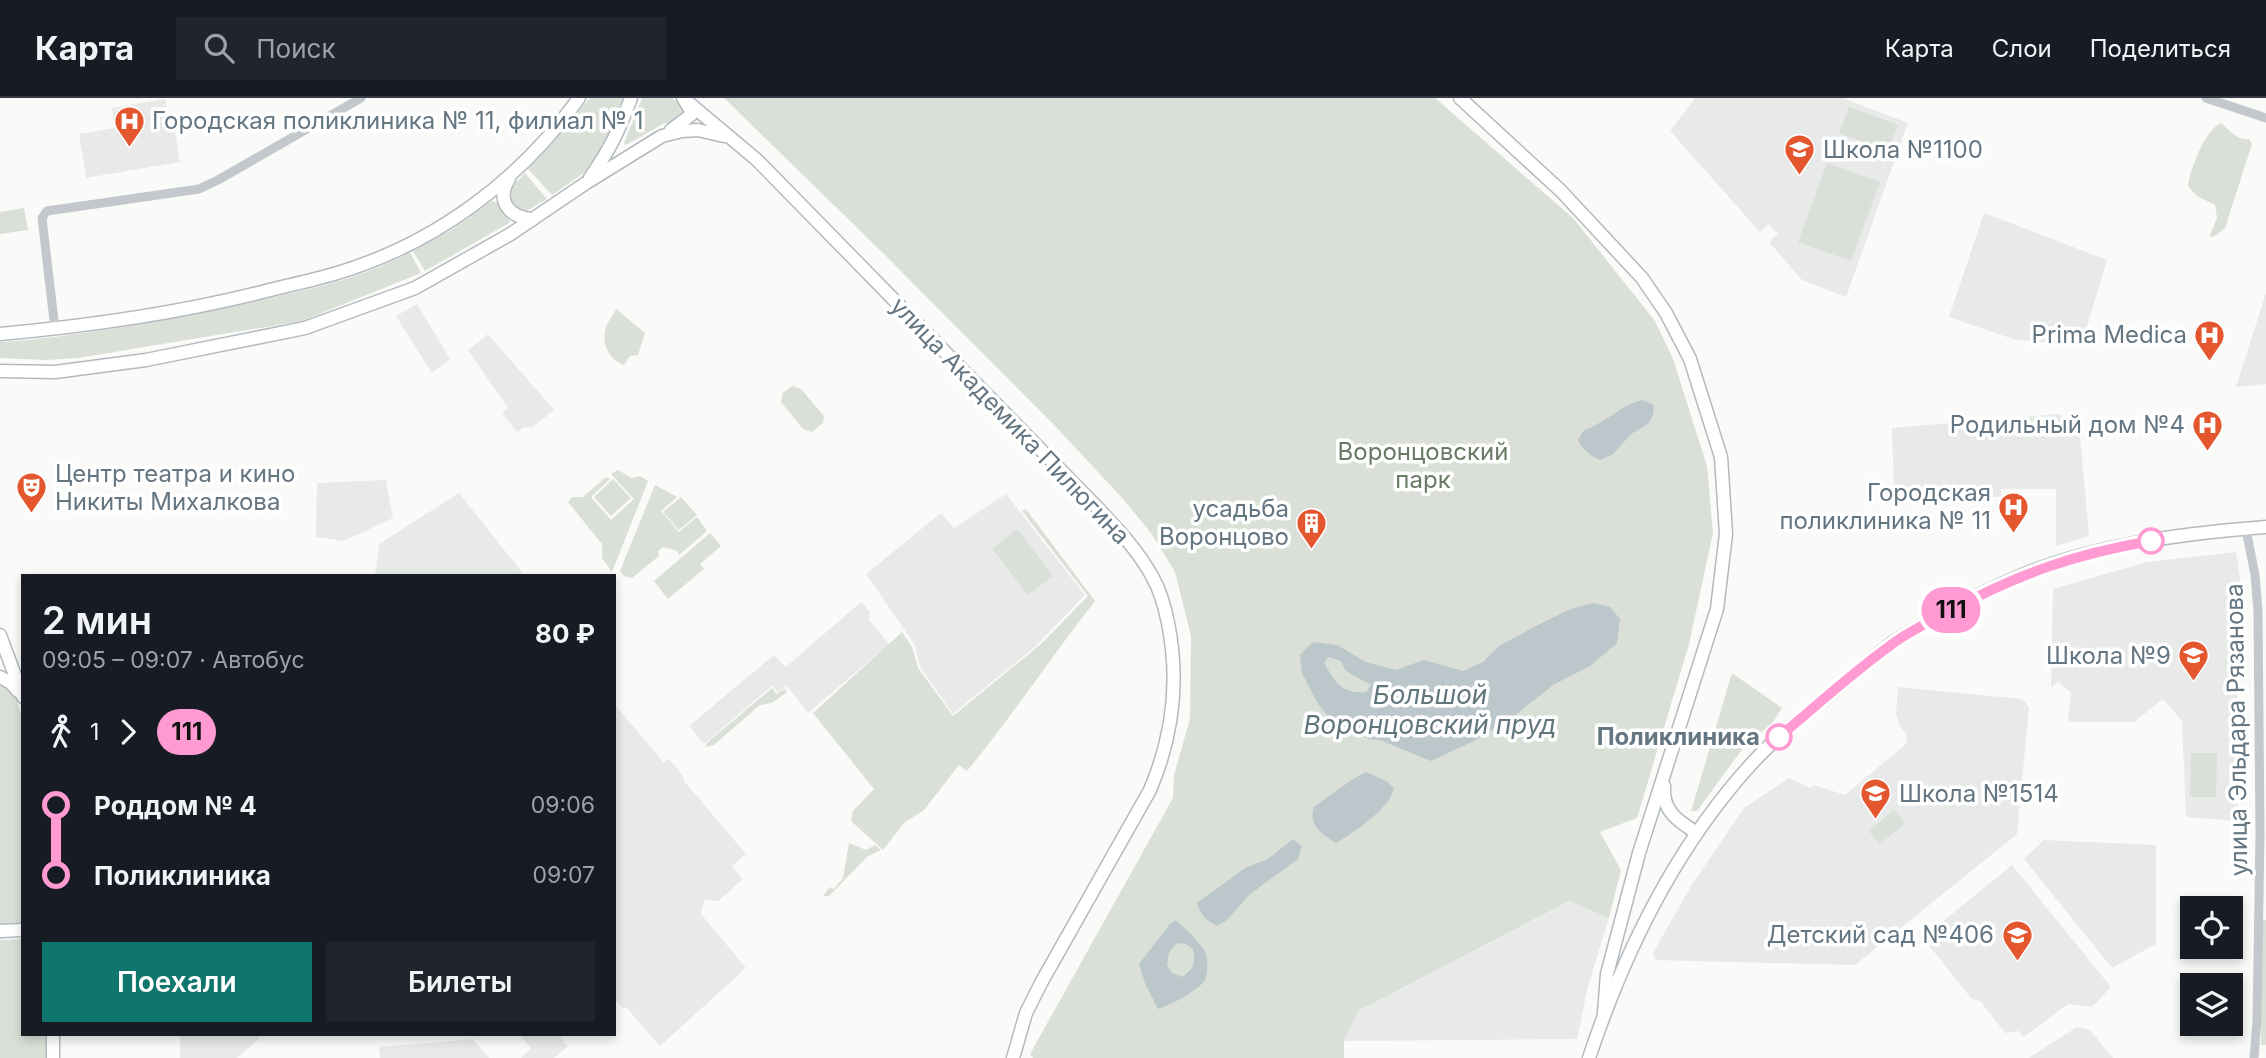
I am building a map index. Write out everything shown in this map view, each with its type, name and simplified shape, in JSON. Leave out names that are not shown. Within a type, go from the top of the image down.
[{"type":"street","points":[[55,329],[42,218],[47,211],[199,189],[361,98]]},
{"type":"street","points":[[0,334],[158,315],[334,274],[397,249],[439,228],[493,191],[565,118],[579,98]]},
{"type":"street","name":"улица Академика Пилюгина","points":[[586,183],[608,154],[631,98]]},
{"type":"street","points":[[662,136],[691,116],[683,98]]},
{"type":"street","name":"улица Академика Пилюгина","points":[[683,98],[757,160],[1113,524],[1153,576],[1161,595],[1172,645],[1175,696],[1172,720],[1160,765],[1150,790],[1026,1013],[1013,1058]]},
{"type":"street","points":[[1460,98],[1562,191],[1642,278],[1666,313],[1690,359],[1721,457],[1726,534],[1717,609],[1642,840],[1607,974],[1604,1013]]},
{"type":"street","points":[[2206,98],[2266,118]]},
{"type":"street","name":"улица Академика Пилюгина","points":[[0,371],[55,372],[133,362],[305,328],[415,288],[533,219],[662,136],[698,130],[731,138]]},
{"type":"street","points":[[513,173],[503,193],[505,206],[517,217],[533,219]]},
{"type":"street","points":[[1589,1058],[1604,1013],[1631,950],[1660,894],[1698,833],[1747,769],[1779,737],[1868,662],[1922,624],[1989,589],[2043,567],[2130,545],[2266,527]]},
{"type":"street","name":"улица Эльдара Рязанова","points":[[2246,528],[2255,575],[2258,614],[2260,834],[2257,1020],[2253,1058]]},
{"type":"street","points":[[0,635],[21,692]]},
{"type":"street","points":[[0,677],[12,683],[21,694]]},
{"type":"street","points":[[1665,771],[1665,806],[1676,819],[1698,833]]},
{"type":"street","points":[[0,931],[21,930]]},
{"type":"street","points":[[53,1036],[53,1058]]},
{"type":"shaded area","name":"Школа №1100","points":[[1695,98],[1843,98],[1908,123],[1846,297],[1802,280],[1769,242],[1778,234],[1769,224],[1760,232],[1670,131]]},
{"type":"shaded area","name":"Городская поликлиника № 11, филиал № 1","points":[[165,99],[169,120],[173,119],[180,162],[86,178],[79,134],[115,128],[112,108]]},
{"type":"shaded area","points":[[1984,213],[2107,260],[2081,346],[2013,339],[1949,317]]},
{"type":"shaded area","points":[[2266,293],[2266,384],[2236,387]]},
{"type":"shaded area","points":[[417,304],[450,359],[432,373],[396,316]]},
{"type":"shaded area","points":[[488,334],[554,410],[533,427],[524,427],[517,432],[502,413],[508,408],[468,350]]},
{"type":"shaded area","points":[[2058,414],[2079,424],[2089,536],[2056,546],[2056,489],[2001,489],[2001,497],[1894,496],[1892,428]]},
{"type":"shaded area","points":[[386,480],[393,518],[344,541],[316,537],[317,483]]},
{"type":"shaded area","points":[[459,493],[523,574],[375,574],[379,544]]},
{"type":"shaded area","points":[[1006,494],[1085,595],[1036,646],[953,714],[920,667],[915,645],[866,574],[941,513],[954,528]]},
{"type":"shaded area","points":[[2236,552],[2242,591],[2237,633],[2238,821],[2186,817],[2182,721],[2163,699],[2134,722],[2068,722],[2071,693],[2058,681],[2051,688],[2053,589],[2147,562]]},
{"type":"shaded area","points":[[861,602],[870,612],[869,620],[889,644],[808,713],[787,686],[778,692],[772,686],[704,744],[689,726],[774,655],[786,667]]},
{"type":"shaded area","name":"Школа №1514","points":[[1898,687],[2022,699],[2029,707],[2017,834],[1855,965],[1655,960],[1653,953],[1691,886],[1744,808],[1789,778],[1810,788],[1814,785],[1845,795],[1906,744],[1907,735],[1899,725],[1896,713]]},
{"type":"shaded area","points":[[616,706],[664,763],[669,759],[684,781],[746,854],[732,866],[743,879],[718,901],[704,900],[701,914],[746,968],[660,1046],[626,1007],[623,1008],[616,1001]]},
{"type":"shaded area","points":[[2044,840],[2156,845],[2156,944],[2112,968],[2024,859]]},
{"type":"shaded area","name":"Детский сад №406","points":[[2012,865],[2111,987],[2092,1007],[2068,1004],[2024,1037],[2019,1031],[2005,1033],[1981,1002],[1971,998],[1923,938]]},
{"type":"shaded area","points":[[1571,901],[1609,918],[1588,986],[1577,1039],[1344,1041],[1358,1011]]},
{"type":"shaded area","points":[[2077,1027],[2090,1030],[2113,1058],[2029,1058]]},
{"type":"shaded area","points":[[180,1036],[259,1036],[259,1039],[237,1058],[180,1058]]},
{"type":"shaded area","points":[[521,1036],[559,1036],[568,1046],[554,1058],[521,1058],[531,1048]]},
{"type":"shaded area","points":[[473,1039],[489,1058],[380,1058],[379,1047]]},
{"type":"green space","points":[[590,98],[623,98],[601,154],[587,171],[552,195],[528,169]]},
{"type":"green space","points":[[642,98],[672,98],[686,110],[680,119],[663,124],[626,145],[624,143]]},
{"type":"green space","name":"Воронцовский парк","points":[[724,98],[1435,98],[1573,218],[1655,321],[1673,359],[1707,466],[1713,533],[1689,644],[1637,818],[1600,832],[1621,870],[1609,918],[1570,901],[1358,1011],[1344,1041],[1344,1058],[1033,1058],[1030,1054],[1173,798],[1174,775],[1190,719],[1191,636],[1175,572],[1151,533],[1057,428]]},
{"type":"green space","points":[[1849,107],[1898,125],[1888,151],[1839,133]]},
{"type":"green space","points":[[2221,123],[2237,137],[2249,139],[2252,144],[2225,228],[2209,237],[2217,218],[2215,205],[2197,196],[2188,186],[2195,160],[2204,142],[2209,133]]},
{"type":"green space","points":[[1827,163],[1880,182],[1851,261],[1798,242]]},
{"type":"green space","points":[[525,173],[547,199],[523,213],[513,209],[508,191]]},
{"type":"green space","points":[[492,201],[497,203],[509,223],[425,271],[413,251],[453,229]]},
{"type":"green space","points":[[24,208],[28,230],[0,234],[0,212]]},
{"type":"green space","points":[[410,252],[421,273],[302,321],[78,358],[0,358],[0,342],[119,328],[281,295],[347,279]]},
{"type":"green space","points":[[616,309],[645,333],[638,355],[630,356],[624,365],[611,356],[604,337]]},
{"type":"green space","points":[[792,386],[801,389],[824,416],[823,423],[812,432],[803,429],[781,402],[783,393]]},
{"type":"green space","points":[[618,470],[632,478],[640,476],[648,481],[612,572],[602,558],[602,544],[568,502],[572,497],[583,497],[606,477],[610,479],[591,497],[611,520],[634,499],[611,474]]},
{"type":"green space","points":[[613,479],[631,498],[611,516],[594,497]]},
{"type":"green space","points":[[655,485],[677,497],[661,511],[679,532],[697,517],[707,531],[679,555],[677,551],[663,547],[658,551],[659,556],[632,578],[624,576],[620,571]]},
{"type":"green space","points":[[681,497],[697,515],[679,530],[663,512]]},
{"type":"green space","points":[[1026,509],[1095,601],[967,771],[959,765],[924,810],[904,823],[883,850],[851,821],[853,811],[874,789],[813,713],[902,632],[912,647],[918,668],[953,716],[1041,644],[1088,596],[1022,511]]},
{"type":"green space","points":[[1017,529],[1053,576],[1028,595],[992,549]]},
{"type":"green space","points":[[710,533],[721,546],[700,564],[704,569],[668,599],[654,581]]},
{"type":"green space","points":[[1732,673],[1782,708],[1773,722],[1743,748],[1697,811],[1691,811]]},
{"type":"green space","points":[[0,681],[15,695],[21,714],[21,924],[0,925]]},
{"type":"green space","points":[[772,688],[776,694],[785,689],[787,692],[772,703],[760,705],[714,745],[705,747],[708,742]]},
{"type":"green space","points":[[2191,753],[2217,753],[2216,797],[2190,797]]},
{"type":"green space","points":[[1894,810],[1905,823],[1880,844],[1869,831]]},
{"type":"green space","points":[[849,843],[866,850],[875,845],[881,850],[867,857],[829,896],[823,896],[830,887],[834,889],[843,878]]},
{"type":"green space","points":[[2262,920],[2266,920],[2266,1045],[2261,1045]]},
{"type":"green space","points":[[21,939],[21,1036],[48,1036],[48,1058],[0,1058],[0,940]]},
{"type":"water","points":[[1642,400],[1654,405],[1649,423],[1631,434],[1613,454],[1600,460],[1582,447],[1578,440],[1584,430]]},
{"type":"water","name":"Большой Воронцовский пруд","points":[[1593,603],[1610,607],[1620,619],[1617,643],[1590,666],[1553,685],[1517,714],[1476,740],[1431,761],[1380,740],[1369,739],[1330,719],[1318,704],[1302,673],[1300,655],[1313,642],[1337,645],[1366,662],[1396,670],[1424,660],[1463,671],[1483,662],[1499,646],[1571,609]],"holes":[[[1329,657],[1341,661],[1346,671],[1371,685],[1366,692],[1345,689],[1331,675],[1324,662]]]},
{"type":"water","points":[[1366,772],[1386,781],[1394,788],[1391,796],[1379,812],[1336,843],[1321,833],[1315,824],[1314,807]]},
{"type":"water","points":[[1293,839],[1302,846],[1298,859],[1249,895],[1227,920],[1217,926],[1204,917],[1197,903],[1245,868],[1268,859]]},
{"type":"water","points":[[1176,920],[1204,950],[1207,974],[1197,988],[1158,1009],[1139,964]],"holes":[[[1177,943],[1186,944],[1193,949],[1194,961],[1192,968],[1182,977],[1172,973],[1167,965],[1169,952]]]},
{"type":"bus line","name":"111","points":[[1779,737],[1892,643],[1922,624],[1989,589],[2043,567],[2104,550],[2151,541]]},
{"type":"place","name":"Городская поликлиника № 11, филиал № 1","points":[[129,148]]},
{"type":"place","name":"Школа №1100","points":[[1800,177]]},
{"type":"place","name":"Prima Medica","points":[[2210,362]]},
{"type":"place","name":"Родильный дом №4","points":[[2208,452]]},
{"type":"place","name":"Центр театра и кино Никиты Михалкова","points":[[32,515]]},
{"type":"place","name":"Городская поликлиника № 11","points":[[2014,534]]},
{"type":"place","name":"усадьба Воронцово","points":[[1312,550]]},
{"type":"place","name":"Школа №9","points":[[2194,683]]},
{"type":"place","name":"Поликлиника","points":[[1779,737]]},
{"type":"place","name":"Школа №1514","points":[[1876,821]]},
{"type":"place","name":"Детский сад №406","points":[[2017,962]]}]
